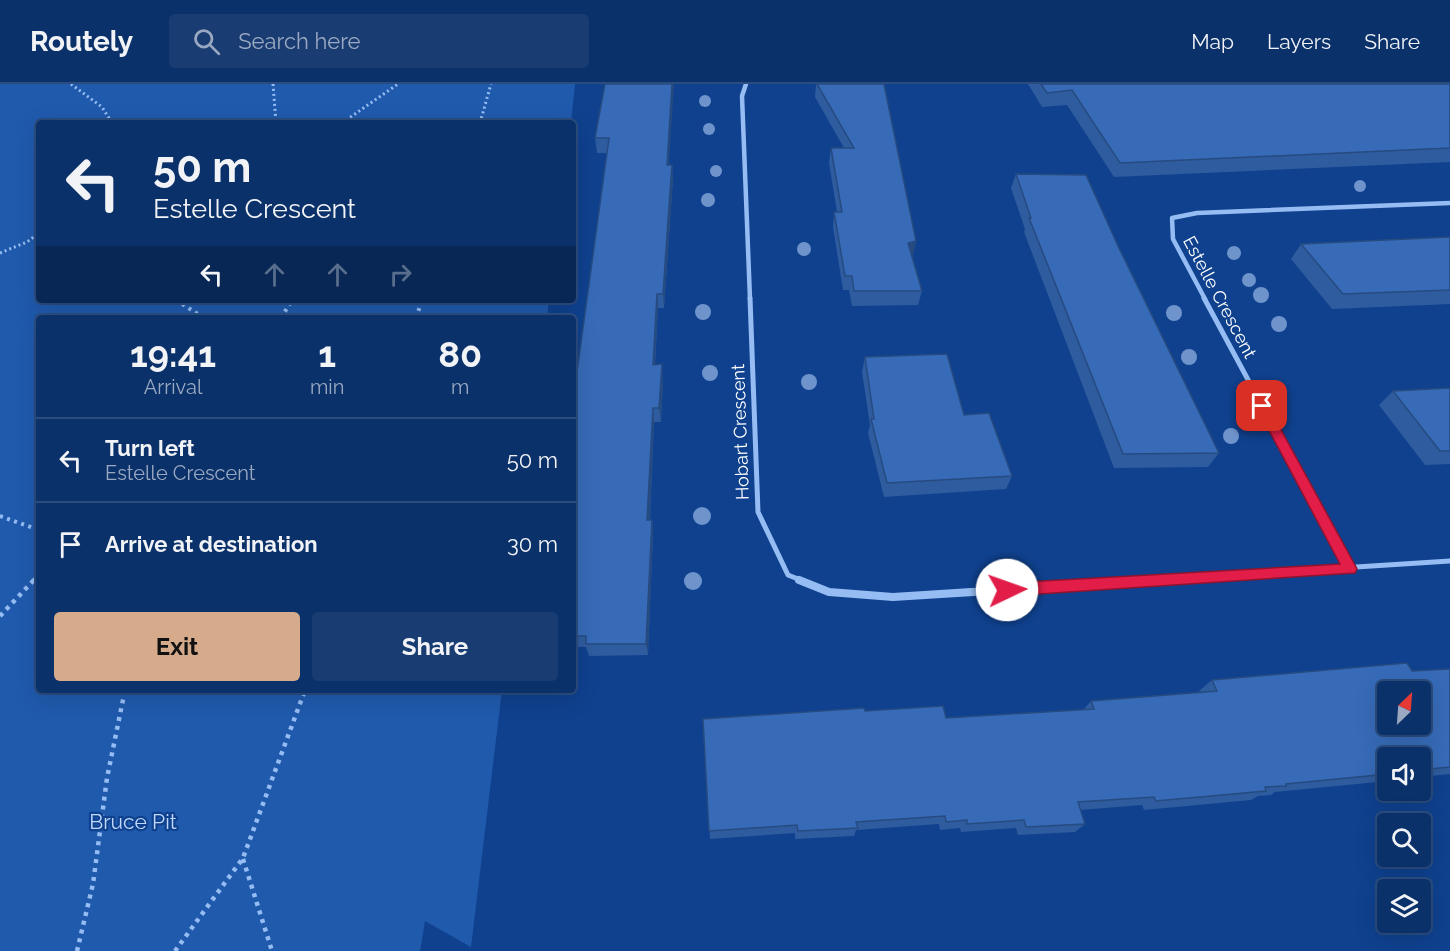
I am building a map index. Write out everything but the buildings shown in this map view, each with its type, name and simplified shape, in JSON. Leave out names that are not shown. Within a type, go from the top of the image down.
[{"type":"street","name":"Hobart Crescent","points":[[746,84],[742,96],[758,512],[788,575],[829,592],[893,597],[1450,561]]},
{"type":"street","name":"Estelle Crescent","points":[[1350,569],[1173,239],[1172,218],[1197,213],[1450,203]]},
{"type":"path","points":[[72,84],[102,107],[110,120]]},
{"type":"path","points":[[273,84],[276,120]]},
{"type":"path","points":[[346,120],[398,84]]},
{"type":"path","points":[[481,120],[491,84]]},
{"type":"path","points":[[0,253],[27,242],[36,235]]},
{"type":"path","points":[[181,303],[199,315]]},
{"type":"path","points":[[0,516],[36,529]]},
{"type":"path","points":[[0,616],[36,577]]},
{"type":"path","points":[[77,951],[93,884],[107,778],[124,693]]},
{"type":"path","points":[[175,951],[243,858],[304,693]]},
{"type":"path","points":[[243,858],[272,951]]},
{"type":"green space","name":"Bruce Pit","points":[[0,84],[575,84],[571,120],[36,120],[36,303],[549,303],[547,315],[36,315],[36,693],[502,693],[471,947],[425,921],[420,951],[0,951]]},
{"type":"route","points":[[1007,590],[1350,569],[1262,406]]}]
